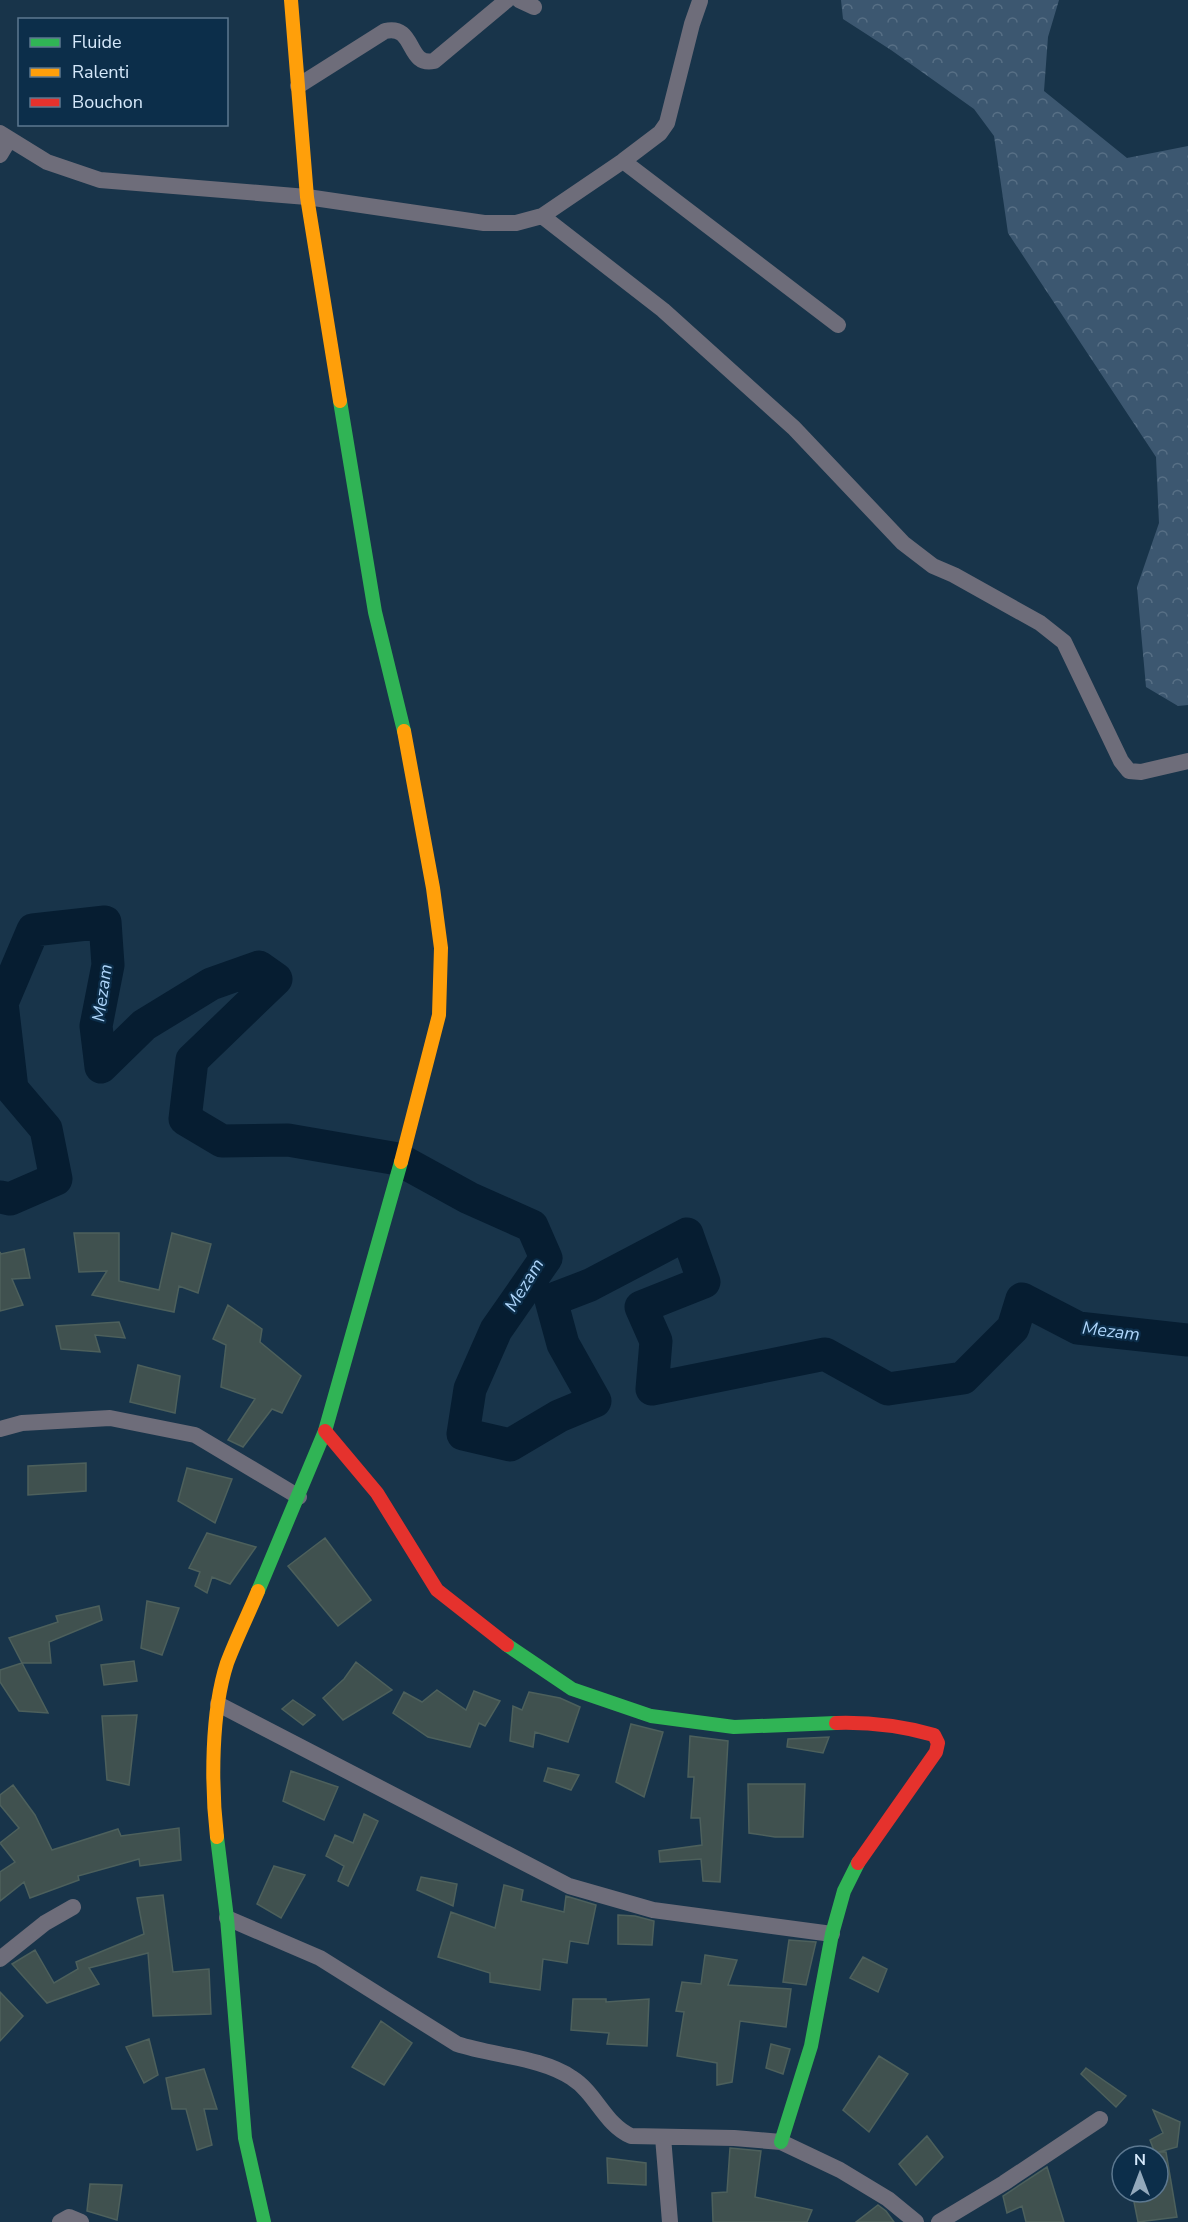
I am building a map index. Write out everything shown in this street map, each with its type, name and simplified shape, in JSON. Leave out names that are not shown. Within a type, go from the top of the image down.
[{"type":"street","points":[[264,2222],[245,2138],[227,1918],[215,1816],[215,1738],[218,1704],[227,1664],[325,1431],[424,1078],[439,1015],[441,948],[410,758],[375,612],[307,197],[291,0]]},
{"type":"street","points":[[298,86],[385,31],[393,29],[402,32],[419,59],[427,63],[434,62],[507,0]]},
{"type":"street","points":[[0,155],[4,136],[47,162],[100,180],[307,197],[484,223],[516,223],[542,216],[623,161],[660,132],[667,123],[700,1]]},
{"type":"street","points":[[623,161],[838,325]]},
{"type":"street","points":[[542,216],[663,310],[794,428],[903,543],[933,566],[1040,622],[1064,642],[1121,761],[1129,771],[1141,772],[1188,761]]},
{"type":"street","points":[[0,1429],[22,1423],[110,1418],[195,1435],[299,1497]]},
{"type":"street","points":[[325,1431],[377,1493],[437,1590],[498,1639],[572,1689],[651,1716],[734,1727],[858,1722],[906,1727],[934,1735],[938,1743],[936,1752],[858,1863],[844,1891],[832,1934],[811,2046],[781,2142]]},
{"type":"street","points":[[218,1704],[569,1886],[653,1910],[832,1934]]},
{"type":"street","points":[[0,1959],[45,1923],[73,1907]]},
{"type":"street","points":[[227,1918],[320,1958],[457,2044],[555,2068],[574,2079],[588,2092],[621,2132],[631,2136],[734,2138],[781,2142],[840,2170],[888,2199],[916,2222]]},
{"type":"street","points":[[939,2222],[1004,2183],[1100,2119]]},
{"type":"street","points":[[663,2137],[670,2222]]},
{"type":"street","points":[[60,2222],[69,2217],[81,2222]]},
{"type":"green space","points":[[841,0],[1059,0],[1048,37],[1044,91],[1127,158],[1188,146],[1188,705],[1178,706],[1146,687],[1137,587],[1159,523],[1156,457],[1008,233],[994,136],[974,109],[843,19]]},
{"type":"building","points":[[74,1233],[119,1233],[119,1281],[159,1290],[172,1233],[211,1244],[198,1293],[179,1286],[174,1312],[92,1295],[107,1271],[79,1272]]},
{"type":"building","points":[[24,1249],[30,1278],[12,1279],[23,1305],[0,1311],[0,1252],[1,1254]]},
{"type":"building","points":[[228,1305],[262,1329],[260,1342],[301,1376],[282,1413],[272,1409],[243,1447],[228,1440],[255,1399],[221,1387],[226,1345],[213,1339]]},
{"type":"building","points":[[119,1322],[125,1338],[95,1335],[100,1352],[61,1349],[56,1326]]},
{"type":"building","points":[[138,1365],[180,1376],[175,1413],[130,1402]]},
{"type":"building","points":[[86,1463],[86,1491],[28,1495],[28,1466]]},
{"type":"building","points":[[187,1468],[232,1479],[215,1523],[178,1501]]},
{"type":"building","points":[[207,1533],[256,1547],[230,1584],[212,1577],[207,1593],[195,1586],[200,1572],[189,1568]]},
{"type":"building","points":[[325,1538],[371,1600],[338,1626],[288,1566]]},
{"type":"building","points":[[147,1601],[179,1608],[162,1655],[141,1648]]},
{"type":"building","points":[[99,1606],[102,1620],[49,1642],[51,1663],[22,1663],[9,1638],[58,1622],[56,1616]]},
{"type":"building","points":[[134,1661],[137,1681],[104,1685],[101,1665]]},
{"type":"building","points":[[356,1662],[392,1690],[343,1720],[323,1698],[344,1679]]},
{"type":"building","points":[[22,1663],[48,1713],[19,1711],[0,1682],[0,1670]]},
{"type":"building","points":[[437,1690],[466,1710],[474,1691],[500,1701],[485,1726],[479,1723],[470,1747],[428,1737],[393,1713],[404,1692],[422,1702]]},
{"type":"building","points":[[529,1692],[560,1698],[580,1707],[568,1742],[535,1732],[533,1747],[510,1741],[513,1706],[522,1710]]},
{"type":"building","points":[[293,1700],[315,1715],[303,1725],[282,1709]]},
{"type":"building","points":[[137,1715],[129,1785],[107,1780],[102,1716]]},
{"type":"building","points":[[631,1724],[663,1732],[644,1797],[616,1782]]},
{"type":"building","points":[[690,1736],[728,1741],[720,1882],[703,1881],[701,1859],[660,1862],[659,1851],[702,1845],[700,1818],[691,1818],[694,1777],[688,1777]]},
{"type":"building","points":[[829,1737],[823,1753],[787,1747],[788,1739]]},
{"type":"building","points":[[548,1768],[579,1775],[571,1790],[544,1781]]},
{"type":"building","points":[[291,1771],[338,1787],[324,1820],[283,1801]]},
{"type":"building","points":[[748,1784],[805,1784],[803,1837],[775,1837],[749,1833]]},
{"type":"building","points":[[13,1785],[35,1815],[52,1850],[118,1829],[121,1836],[179,1828],[181,1860],[140,1866],[139,1859],[78,1876],[79,1880],[30,1898],[24,1882],[0,1901],[0,1872],[15,1862],[0,1843],[19,1828],[0,1805],[0,1795]]},
{"type":"building","points":[[364,1814],[378,1821],[348,1886],[338,1881],[344,1866],[326,1856],[335,1835],[353,1843]]},
{"type":"building","points":[[274,1866],[305,1875],[281,1918],[257,1904]]},
{"type":"building","points":[[421,1877],[457,1884],[453,1906],[417,1890]]},
{"type":"building","points":[[504,1885],[523,1890],[521,1901],[564,1912],[566,1896],[596,1905],[588,1944],[570,1941],[567,1963],[543,1959],[540,1990],[490,1982],[490,1973],[438,1957],[451,1912],[495,1928]]},
{"type":"building","points":[[163,1895],[173,1972],[209,1969],[211,2014],[153,2016],[148,1953],[89,1968],[99,1984],[47,2003],[12,1964],[35,1950],[54,1983],[78,1969],[76,1962],[144,1934],[137,1898]]},
{"type":"building","points":[[618,1915],[635,1916],[654,1921],[652,1945],[618,1944]]},
{"type":"building","points":[[789,1940],[816,1942],[806,1985],[783,1982]]},
{"type":"building","points":[[705,1955],[737,1960],[728,1985],[791,1989],[786,2027],[740,2021],[732,2082],[717,2085],[717,2063],[677,2056],[684,2012],[676,2011],[682,1982],[701,1984]]},
{"type":"building","points":[[863,1957],[887,1969],[878,1992],[850,1978]]},
{"type":"building","points":[[0,1992],[23,2016],[0,2041]]},
{"type":"building","points":[[573,1999],[606,1999],[606,2002],[649,1999],[647,2046],[607,2044],[609,2033],[571,2030]]},
{"type":"building","points":[[381,2021],[412,2043],[384,2085],[352,2067]]},
{"type":"building","points":[[149,2039],[158,2075],[144,2083],[126,2047]]},
{"type":"building","points":[[771,2044],[790,2049],[783,2074],[766,2068]]},
{"type":"building","points":[[879,2056],[908,2074],[869,2132],[843,2110]]},
{"type":"building","points":[[1086,2068],[1126,2096],[1116,2107],[1081,2074]]},
{"type":"building","points":[[204,2069],[217,2109],[204,2109],[212,2145],[197,2150],[186,2109],[172,2109],[166,2078]]},
{"type":"building","points":[[1153,2110],[1180,2122],[1177,2147],[1170,2149],[1170,2144],[1152,2144],[1150,2140],[1163,2133]]},
{"type":"building","points":[[927,2136],[943,2157],[916,2185],[899,2164]]},
{"type":"building","points":[[730,2148],[761,2151],[755,2197],[812,2210],[807,2222],[713,2222],[712,2193],[727,2192]]},
{"type":"building","points":[[607,2158],[646,2163],[646,2185],[608,2183]]},
{"type":"building","points":[[1047,2167],[1064,2222],[1026,2222],[1022,2206],[1007,2213],[1003,2196]]},
{"type":"building","points":[[1170,2176],[1177,2217],[1138,2222],[1134,2204],[1170,2204]]},
{"type":"building","points":[[90,2184],[122,2185],[117,2220],[87,2211]]},
{"type":"building","points":[[878,2205],[894,2222],[856,2222]]},
{"type":"waterway","name":"Mezam","points":[[0,1197],[10,1199],[56,1179],[46,1129],[12,1089],[2,1003],[33,930],[105,922],[108,965],[96,1026],[101,1067],[144,1025],[211,984],[259,967],[276,979],[192,1060],[185,1119],[222,1141],[288,1140],[398,1159],[469,1198],[532,1226],[546,1258],[496,1330],[470,1389],[463,1434],[510,1445],[559,1416],[595,1401],[563,1344],[551,1300],[590,1285],[687,1234],[704,1282],[641,1307],[656,1341],[652,1389],[825,1354],[888,1389],[963,1378],[1013,1328],[1022,1299],[1078,1328],[1188,1340]]},
{"type":"traffic: fast","points":[[340,401],[375,612],[404,731]]},
{"type":"traffic: fast","points":[[258,1591],[325,1431],[401,1162]]},
{"type":"traffic: fast","points":[[507,1645],[572,1689],[651,1716],[734,1727],[836,1723]]},
{"type":"traffic: fast","points":[[217,1837],[227,1918],[245,2138],[264,2222]]},
{"type":"traffic: fast","points":[[781,2142],[811,2046],[832,1934],[844,1891],[858,1863]]},
{"type":"traffic: slow","points":[[291,0],[307,197],[340,401]]},
{"type":"traffic: slow","points":[[401,1162],[439,1015],[441,948],[433,888],[404,731]]},
{"type":"traffic: slow","points":[[217,1837],[213,1772],[218,1704],[227,1663],[258,1591]]},
{"type":"traffic: jam","points":[[325,1431],[377,1493],[437,1590],[507,1645]]},
{"type":"traffic: jam","points":[[836,1723],[874,1724],[910,1729],[934,1735],[938,1743],[936,1752],[858,1863]]}]
